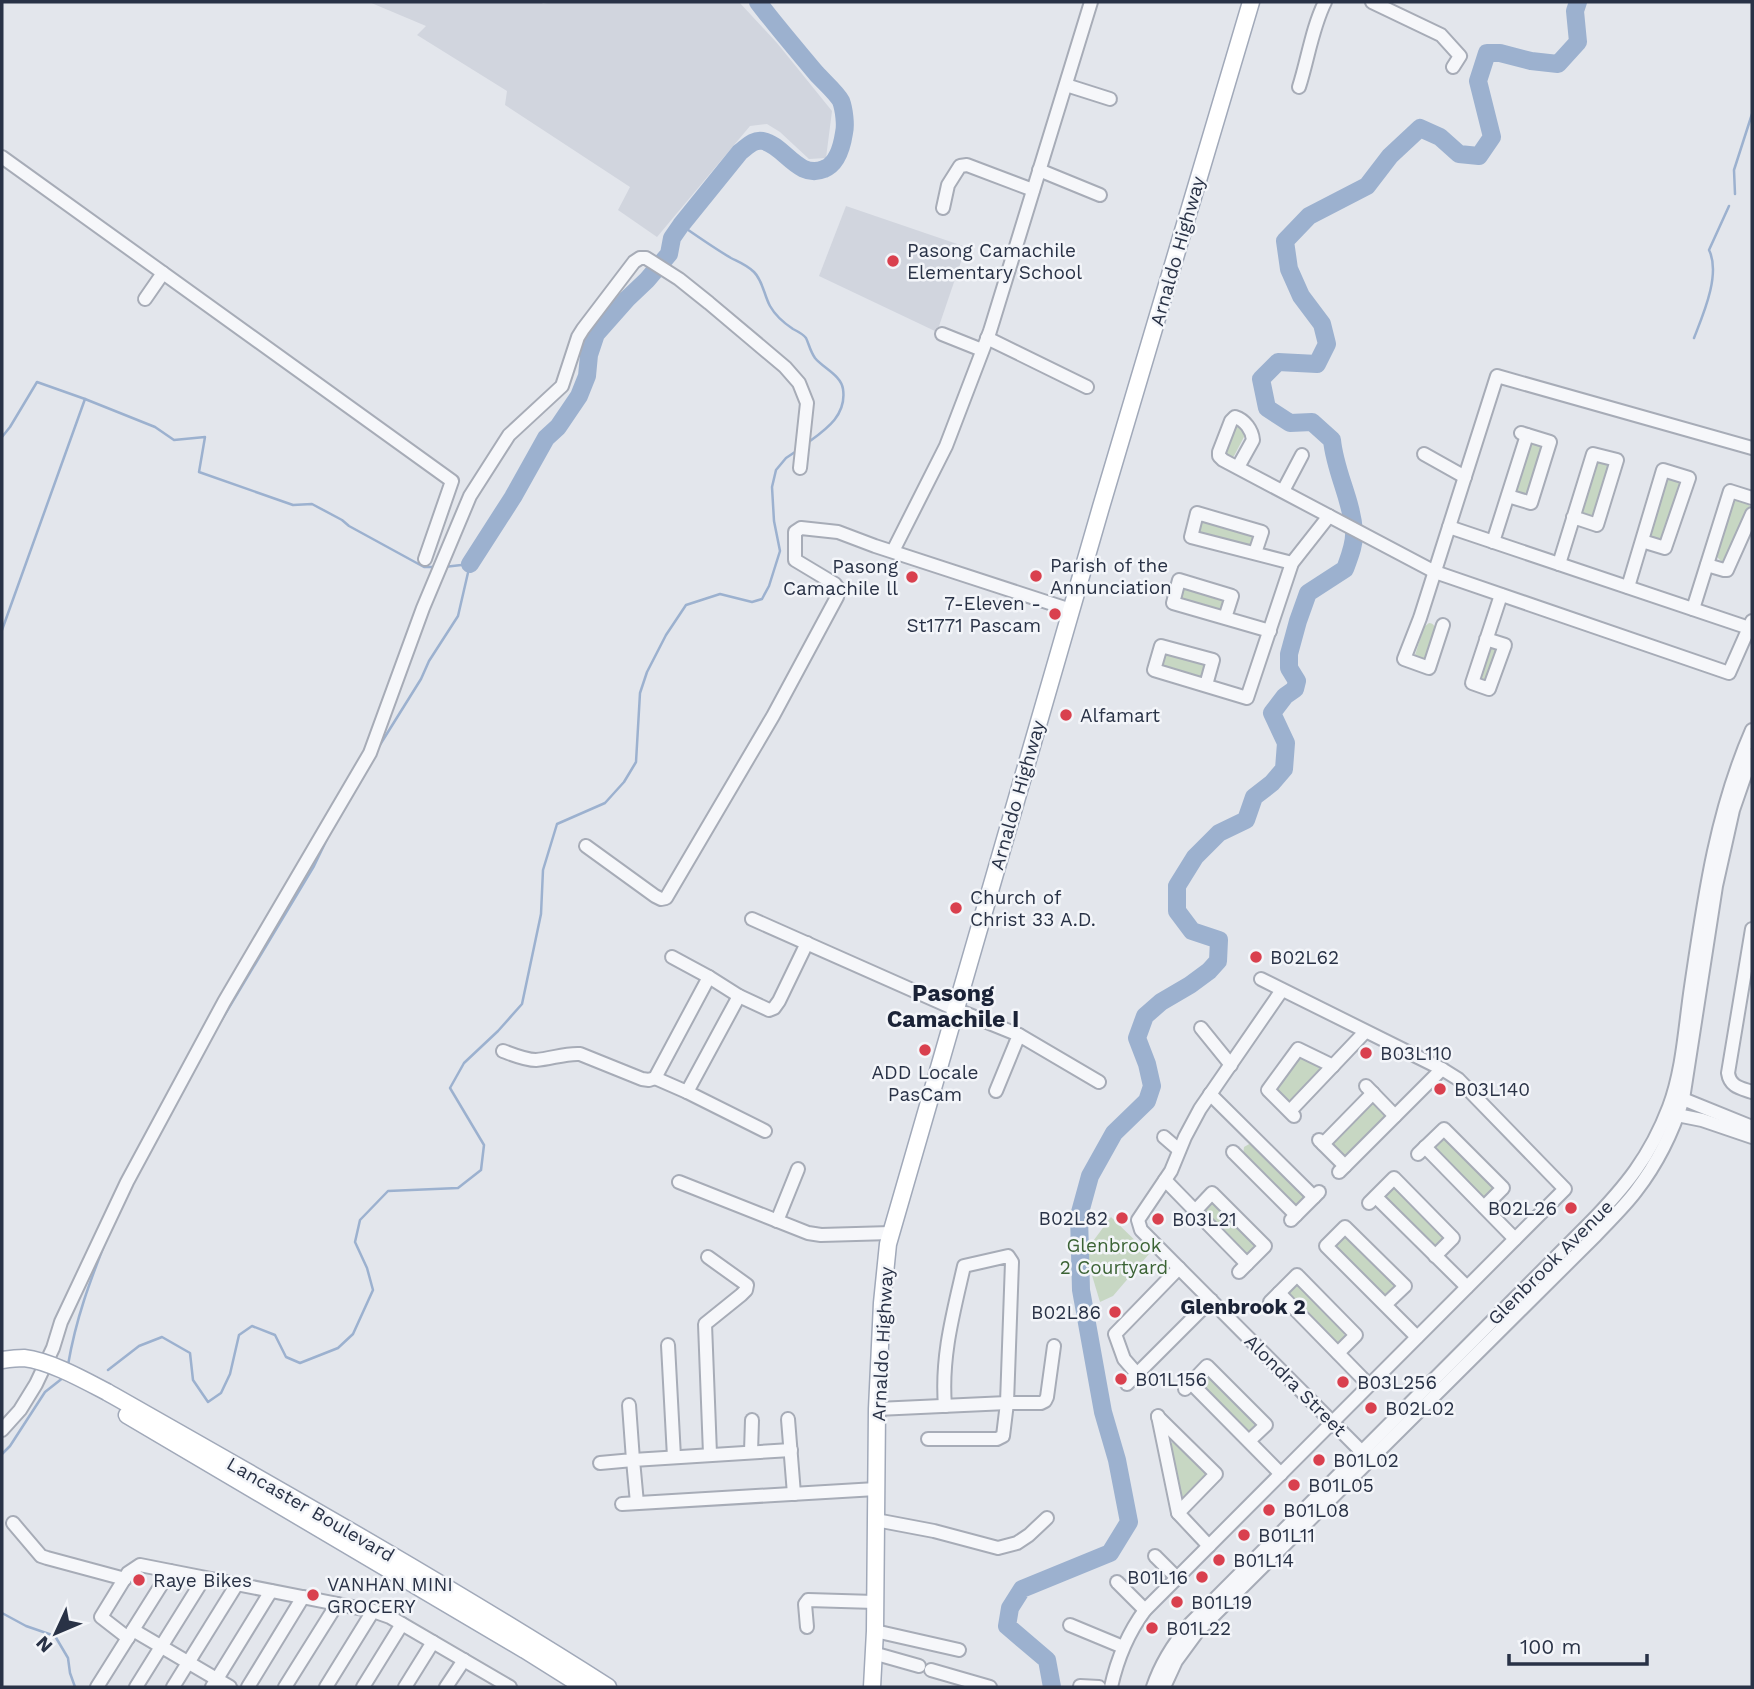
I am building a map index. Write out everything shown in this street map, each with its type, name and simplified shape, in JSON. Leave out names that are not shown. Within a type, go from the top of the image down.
[{"type":"main road","name":"Arnaldo Highway","points":[[872,1687],[877,1409],[882,1303],[888,1245],[1071,610],[1251,2]]},
{"type":"main road","name":"Lancaster Boulevard","points":[[2,1360],[24,1358],[72,1374],[253,1488],[584,1687]]},
{"type":"main road","name":"Lancaster Boulevard","points":[[2,1370],[32,1369],[104,1396],[260,1479],[521,1632],[608,1687]]},
{"type":"street","points":[[893,551],[946,446],[988,338],[1091,2]]},
{"type":"street","points":[[1298,87],[1325,2]]},
{"type":"street","points":[[1372,2],[1441,35],[1460,56],[1453,66]]},
{"type":"street","points":[[1066,85],[1110,99]]},
{"type":"street","points":[[2,157],[452,481],[425,559]]},
{"type":"street","points":[[943,208],[948,185],[960,166],[967,165],[1033,190]]},
{"type":"street","points":[[1039,170],[1100,195]]},
{"type":"street","points":[[2,1430],[20,1410],[36,1384],[53,1348],[61,1322],[127,1182],[224,1002],[370,752],[423,608],[470,496],[509,435],[562,386],[578,337],[634,262],[646,258],[679,279],[785,367],[799,383],[807,404],[800,468]]},
{"type":"street","points":[[145,299],[163,273]]},
{"type":"street","points":[[942,334],[982,351]]},
{"type":"street","points":[[988,338],[1087,387]]},
{"type":"street","points":[[1420,618],[1446,626],[1429,668],[1404,659],[1420,618],[1497,376],[1752,448]]},
{"type":"street","points":[[1493,541],[1524,434],[1550,442],[1531,503],[1508,496]]},
{"type":"street","points":[[1424,454],[1465,477]]},
{"type":"street","points":[[1559,564],[1573,517],[1593,454],[1617,460],[1597,526],[1573,517]]},
{"type":"street","points":[[1283,491],[1302,455]]},
{"type":"street","points":[[1238,467],[1435,572],[1729,673],[1751,626],[1449,527]]},
{"type":"street","points":[[1628,587],[1663,470],[1689,478],[1665,548],[1642,541]]},
{"type":"street","points":[[1693,609],[1730,491],[1752,498]]},
{"type":"street","points":[[1255,553],[1262,533],[1197,513],[1191,537],[1292,563]]},
{"type":"street","points":[[1707,565],[1727,570],[1752,514]]},
{"type":"street","points":[[1206,685],[1213,660],[1161,646],[1154,670],[1247,698],[1292,563],[1329,516]]},
{"type":"street","points":[[586,846],[655,896],[666,898],[773,716],[837,597],[838,588],[835,584],[795,561],[795,532],[802,528],[838,532],[1071,610]]},
{"type":"street","points":[[1225,618],[1231,596],[1179,580],[1173,603],[1270,631]]},
{"type":"street","points":[[1486,639],[1501,595]]},
{"type":"street","name":"Glenbrook Avenue","points":[[1678,1097],[1677,1077],[1709,871],[1727,795],[1752,730]]},
{"type":"street","name":"Glenbrook Avenue","points":[[1164,1687],[1176,1661],[1198,1631],[1596,1235],[1629,1200],[1655,1162],[1678,1097],[1716,886],[1733,810],[1752,755]]},
{"type":"street","points":[[752,919],[1019,1035],[1099,1082]]},
{"type":"street","points":[[1752,929],[1728,1073],[1730,1081],[1737,1087],[1752,1092]]},
{"type":"street","points":[[672,957],[738,996],[769,1010],[779,1001],[807,943]]},
{"type":"street","points":[[655,1078],[709,977]]},
{"type":"street","points":[[1111,1687],[1123,1647],[1145,1610],[1565,1189],[1458,1079],[1261,978]]},
{"type":"street","points":[[1195,1211],[1212,1193],[1265,1246],[1243,1268],[1165,1180],[1192,1123],[1282,990]]},
{"type":"street","points":[[687,1092],[738,996]]},
{"type":"street","points":[[1201,1028],[1231,1065]]},
{"type":"street","points":[[1333,1066],[1298,1049],[1268,1090],[1292,1113],[1365,1032]]},
{"type":"street","points":[[996,1091],[1019,1035]]},
{"type":"street","points":[[503,1051],[536,1060],[580,1054],[642,1079],[655,1078],[765,1131]]},
{"type":"street","points":[[1395,1116],[1370,1090],[1321,1142],[1342,1169],[1395,1116],[1442,1069]]},
{"type":"street","points":[[1210,1094],[1317,1194],[1293,1218],[1230,1154],[1250,1133]]},
{"type":"street","points":[[1678,1097],[1752,1127]]},
{"type":"street","points":[[1672,1114],[1702,1120],[1752,1137]]},
{"type":"street","name":"Glenbrook Avenue","points":[[1153,1687],[1160,1667],[1190,1624],[1625,1186],[1672,1114]]},
{"type":"street","points":[[1484,1207],[1503,1188],[1444,1129],[1422,1150],[1515,1239]]},
{"type":"street","points":[[1164,1138],[1179,1150]]},
{"type":"street","points":[[777,1221],[798,1168]]},
{"type":"street","points":[[1435,1256],[1453,1238],[1394,1178],[1372,1200],[1467,1287]]},
{"type":"street","name":"Alondra Street","points":[[1165,1180],[1138,1220],[1141,1230],[1362,1451]]},
{"type":"street","points":[[680,1182],[808,1233],[888,1245]]},
{"type":"street","points":[[1385,1305],[1405,1286],[1345,1227],[1326,1246],[1385,1305],[1417,1337]]},
{"type":"street","points":[[928,1439],[996,1439],[1003,1436],[1007,1403],[1011,1258],[1006,1256],[964,1266],[947,1345],[943,1380],[945,1406]]},
{"type":"street","points":[[708,1257],[747,1286],[741,1295],[705,1324],[710,1454]]},
{"type":"street","points":[[1137,1374],[1124,1359],[1115,1334],[1179,1268]]},
{"type":"street","points":[[1338,1353],[1356,1335],[1297,1275],[1274,1298],[1338,1353],[1369,1385]]},
{"type":"street","points":[[1127,1384],[1211,1300]]},
{"type":"street","points":[[668,1345],[674,1457]]},
{"type":"street","points":[[877,1409],[1041,1403],[1047,1397],[1054,1346]]},
{"type":"street","points":[[1249,1441],[1266,1425],[1208,1366],[1188,1386],[1281,1474]]},
{"type":"street","points":[[629,1405],[637,1503]]},
{"type":"street","points":[[1178,1513],[1216,1474],[1158,1416],[1178,1513],[1209,1546]]},
{"type":"street","points":[[788,1419],[794,1494]]},
{"type":"street","points":[[751,1452],[752,1420]]},
{"type":"street","points":[[600,1463],[791,1450]]},
{"type":"street","points":[[622,1504],[876,1489]]},
{"type":"street","points":[[876,1520],[934,1531],[998,1548],[1017,1543],[1046,1518]]},
{"type":"street","points":[[13,1523],[41,1556],[125,1579]]},
{"type":"street","points":[[1155,1556],[1177,1578]]},
{"type":"street","points":[[230,1687],[214,1683],[162,1647],[101,1618],[128,1573],[140,1565],[373,1611],[390,1617],[464,1660],[487,1681],[510,1687]]},
{"type":"street","points":[[97,1687],[170,1571]]},
{"type":"street","points":[[136,1687],[204,1577]]},
{"type":"street","points":[[1117,1582],[1145,1610]]},
{"type":"street","points":[[173,1687],[237,1584]]},
{"type":"street","points":[[214,1683],[271,1591]]},
{"type":"street","points":[[248,1687],[303,1597]]},
{"type":"street","points":[[807,1627],[805,1604],[808,1600],[875,1602]]},
{"type":"street","points":[[285,1687],[337,1604]]},
{"type":"street","points":[[326,1687],[373,1611]]},
{"type":"street","points":[[363,1687],[402,1624]]},
{"type":"street","points":[[1070,1625],[1123,1647]]},
{"type":"street","points":[[875,1631],[959,1650]]},
{"type":"street","points":[[405,1687],[433,1642]]},
{"type":"street","points":[[873,1653],[990,1687]]},
{"type":"street","points":[[446,1687],[464,1660]]},
{"type":"street","points":[[1080,1686],[1099,1687]]},
{"type":"shaded area","points":[[369,2],[739,2],[777,43],[832,111],[826,158],[809,159],[780,132],[767,124],[750,126],[657,237],[618,210],[630,187],[505,105],[507,91],[417,35],[426,26]]},
{"type":"shaded area","name":"Pasong Camachile Elementary School","points":[[846,206],[966,247],[937,332],[819,276]]},
{"type":"green space","points":[[1240,424],[1246,433],[1234,456],[1229,458],[1224,450],[1235,427]]},
{"type":"green space","points":[[1532,441],[1543,444],[1531,493],[1526,497],[1515,493],[1527,445]]},
{"type":"green space","points":[[1601,461],[1610,468],[1592,518],[1581,514],[1595,464]]},
{"type":"green space","points":[[1678,480],[1681,486],[1663,539],[1652,539],[1649,534],[1666,481]]},
{"type":"green space","points":[[1734,499],[1749,503],[1750,509],[1727,562],[1721,561],[1715,555]]},
{"type":"green space","points":[[1204,519],[1252,534],[1254,539],[1250,547],[1199,534],[1201,521]]},
{"type":"green space","points":[[1183,587],[1225,598],[1223,612],[1181,601],[1179,592]]},
{"type":"green space","points":[[1429,623],[1434,626],[1435,631],[1423,662],[1415,659],[1415,655],[1424,627]]},
{"type":"green space","points":[[1488,646],[1498,648],[1486,683],[1479,681]]},
{"type":"green space","points":[[1167,653],[1203,663],[1207,667],[1203,678],[1164,670],[1161,665]]},
{"type":"green space","points":[[1300,1057],[1319,1066],[1319,1073],[1294,1098],[1287,1101],[1276,1092],[1276,1084]]},
{"type":"green space","points":[[1374,1102],[1387,1114],[1386,1117],[1348,1156],[1344,1156],[1332,1147],[1332,1143]]},
{"type":"green space","points":[[1443,1139],[1491,1185],[1493,1190],[1485,1198],[1482,1198],[1434,1147]]},
{"type":"green space","points":[[1251,1143],[1304,1195],[1305,1198],[1297,1206],[1243,1155],[1244,1147]]},
{"type":"green space","points":[[1391,1188],[1396,1188],[1443,1236],[1440,1243],[1433,1246],[1385,1199]]},
{"type":"green space","points":[[1211,1204],[1216,1205],[1255,1245],[1248,1255],[1205,1213]]},
{"type":"green space","name":"Glenbrook 2 Courtyard","points":[[1111,1217],[1149,1254],[1113,1296],[1100,1302],[1085,1252]]},
{"type":"green space","points":[[1344,1236],[1394,1283],[1395,1288],[1388,1296],[1382,1295],[1336,1247]]},
{"type":"green space","points":[[1296,1285],[1344,1331],[1345,1339],[1341,1343],[1335,1344],[1287,1296],[1287,1291]]},
{"type":"green space","points":[[1207,1374],[1257,1428],[1247,1433],[1199,1385],[1199,1379]]},
{"type":"green space","points":[[1177,1441],[1207,1472],[1185,1497],[1181,1496],[1169,1446]]},
{"type":"waterway","points":[[470,564],[513,497],[546,438],[558,427],[579,396],[587,376],[589,355],[596,334],[669,254],[672,238],[681,225],[740,152],[753,142],[763,141],[799,166],[815,171],[829,167],[838,154],[845,126],[841,101],[758,2]]},
{"type":"waterway","points":[[1052,1687],[1047,1660],[1007,1626],[1010,1608],[1022,1589],[1110,1553],[1129,1522],[1117,1460],[1103,1412],[1081,1290],[1079,1216],[1090,1176],[1114,1133],[1147,1101],[1152,1086],[1137,1038],[1145,1016],[1161,1002],[1209,971],[1218,961],[1219,940],[1192,931],[1177,911],[1177,886],[1195,857],[1219,833],[1246,820],[1254,797],[1284,769],[1286,743],[1272,713],[1285,696],[1295,689],[1297,681],[1289,668],[1289,654],[1298,621],[1308,593],[1345,569],[1354,541],[1353,520],[1332,440],[1312,422],[1290,423],[1267,408],[1261,379],[1278,362],[1317,364],[1327,344],[1322,324],[1301,296],[1289,269],[1285,241],[1309,216],[1367,186],[1390,156],[1420,128],[1440,137],[1459,154],[1479,156],[1492,137],[1478,81],[1487,53],[1558,64],[1578,42],[1575,11],[1578,2]]},
{"type":"waterway","points":[[1735,194],[1734,170],[1752,114]]},
{"type":"waterway","points":[[1694,338],[1712,282],[1709,250],[1729,206]]},
{"type":"waterway","points":[[681,225],[754,272],[774,313],[805,337],[815,358],[842,384],[842,407],[838,415],[827,428],[806,444]]},
{"type":"waterway","points":[[2,437],[37,382],[155,427],[174,440],[205,437],[199,472],[293,505],[312,504],[424,567],[437,567]]},
{"type":"waterway","points":[[2,630],[85,399]]},
{"type":"waterway","points":[[108,1370],[139,1346],[162,1337],[190,1353],[193,1380],[208,1402],[221,1393],[230,1374],[239,1335],[252,1326],[275,1335],[286,1357],[300,1363],[338,1348],[353,1334],[373,1290],[367,1268],[355,1242],[360,1220],[388,1191],[458,1188],[481,1170],[484,1145],[450,1088],[464,1063],[522,1004],[541,914],[543,870],[557,824],[605,803],[624,782],[636,762],[640,693],[647,672],[666,635],[686,605],[720,594],[752,602],[762,599],[780,551],[774,521],[772,487],[776,470],[786,458],[798,450]]},
{"type":"waterway","points":[[378,748],[458,616],[470,564],[444,567]]},
{"type":"waterway","points":[[221,1021],[314,866],[328,837]]},
{"type":"waterway","points":[[68,1365],[84,1300],[107,1238]]},
{"type":"waterway","points":[[2,1454],[45,1392],[64,1377]]},
{"type":"waterway","points":[[2,1613],[26,1626],[55,1636],[68,1658],[75,1687]]},
{"type":"place","name":"Pasong Camachile Elementary School","points":[[893,261]]},
{"type":"place","name":"Parish of the Annunciation","points":[[1036,576]]},
{"type":"place","name":"Pasong Camachile ll","points":[[912,577]]},
{"type":"place","name":"7-Eleven - St1771 Pascam","points":[[1055,614]]},
{"type":"place","name":"Alfamart","points":[[1066,715]]},
{"type":"place","name":"Church of Christ 33 A.D.","points":[[956,908]]},
{"type":"place","name":"B02L62","points":[[1256,957]]},
{"type":"place","name":"ADD Locale PasCam","points":[[925,1050]]},
{"type":"place","name":"B03L110","points":[[1366,1053]]},
{"type":"place","name":"B03L140","points":[[1440,1089]]},
{"type":"place","name":"B02L26","points":[[1571,1208]]},
{"type":"place","name":"B02L82","points":[[1122,1218]]},
{"type":"place","name":"B03L21","points":[[1158,1219]]},
{"type":"place","name":"B02L86","points":[[1115,1312]]},
{"type":"place","name":"B01L156","points":[[1121,1379]]},
{"type":"place","name":"B03L256","points":[[1343,1382]]},
{"type":"place","name":"B02L02","points":[[1371,1408]]},
{"type":"place","name":"B01L02","points":[[1319,1460]]},
{"type":"place","name":"B01L05","points":[[1294,1485]]},
{"type":"place","name":"B01L08","points":[[1269,1510]]},
{"type":"place","name":"B01L11","points":[[1244,1535]]},
{"type":"place","name":"B01L14","points":[[1219,1560]]},
{"type":"place","name":"B01L16","points":[[1202,1577]]},
{"type":"place","name":"Raye Bikes","points":[[139,1580]]},
{"type":"place","name":"VANHAN MINI GROCERY","points":[[313,1595]]},
{"type":"place","name":"B01L19","points":[[1177,1602]]},
{"type":"place","name":"B01L22","points":[[1152,1628]]},
{"type":"district","name":"Pasong Camachile I","points":[[953,1006]]},
{"type":"district","name":"Glenbrook 2","points":[[1243,1307]]}]
